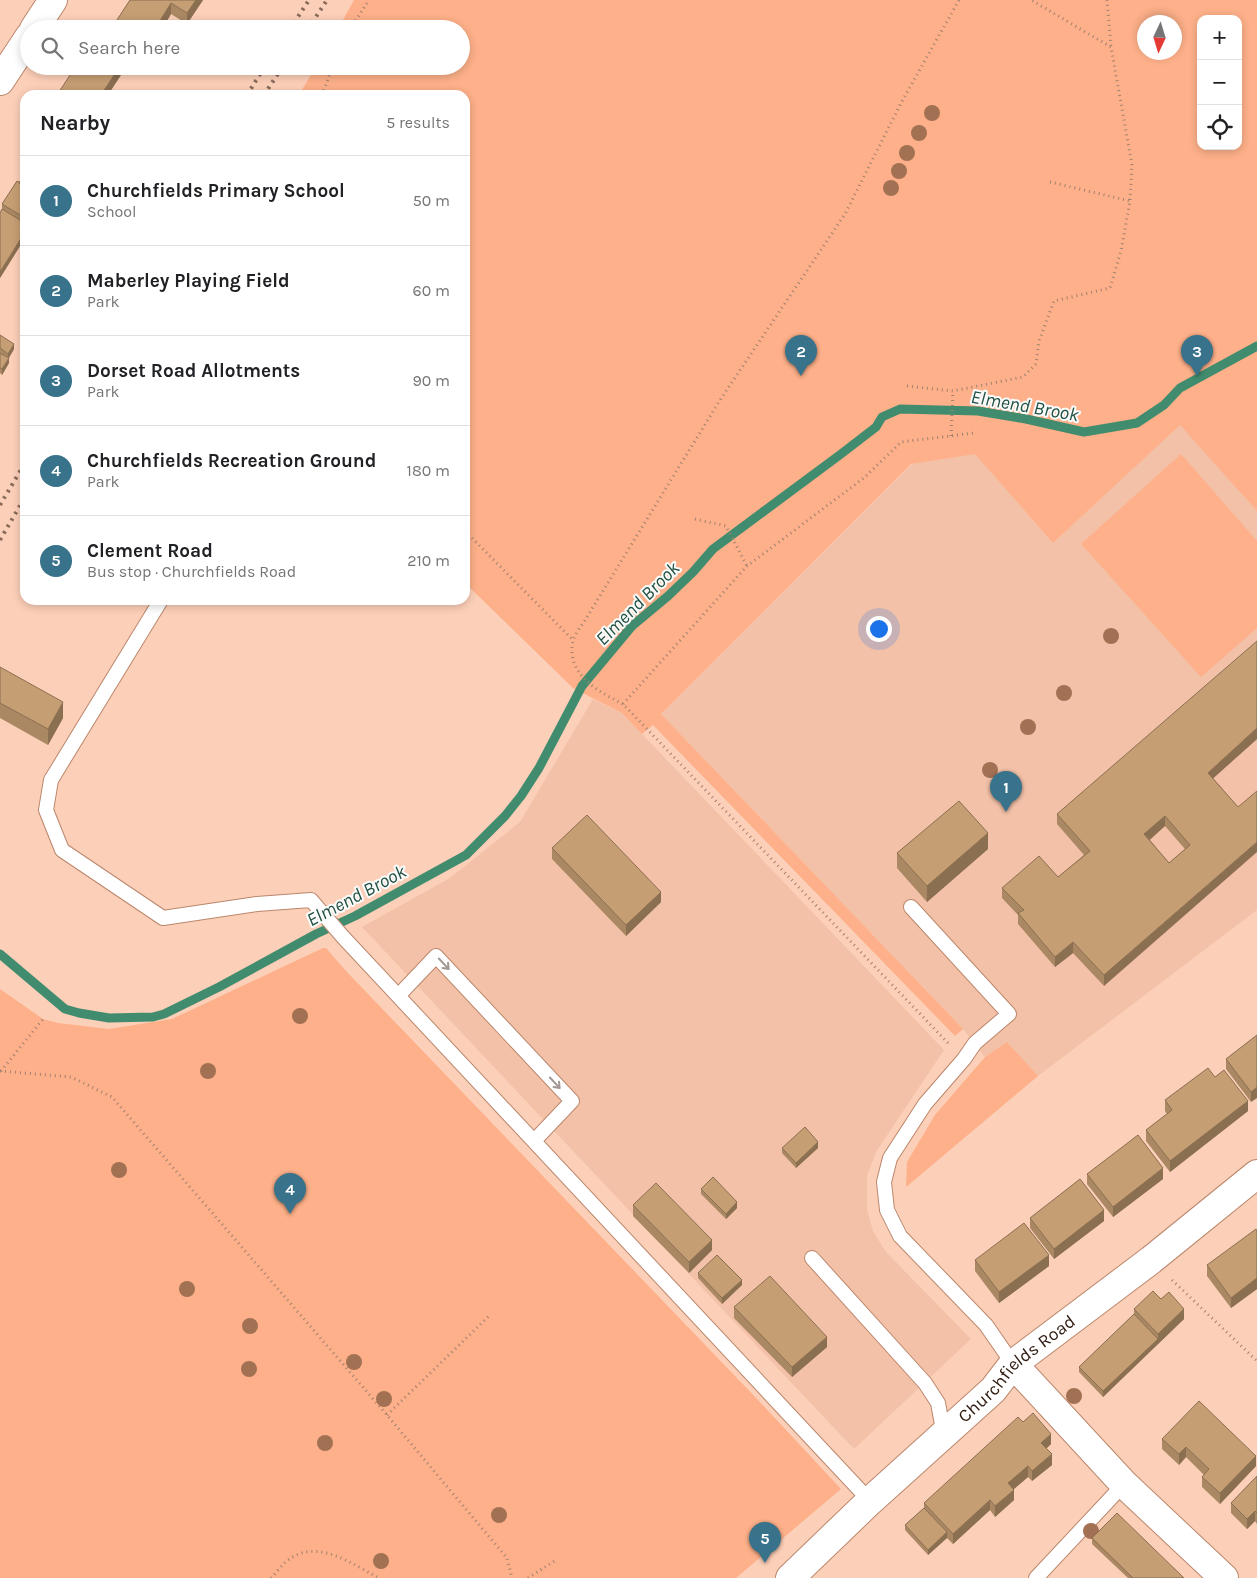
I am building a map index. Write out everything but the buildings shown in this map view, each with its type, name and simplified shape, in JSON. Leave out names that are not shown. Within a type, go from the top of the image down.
[{"type":"street","points":[[40,20],[53,0]]},
{"type":"street","points":[[0,81],[20,51]]},
{"type":"street","name":"Churchfields Road","points":[[795,1576],[870,1501],[993,1390],[1013,1364],[1151,1260],[1257,1174]]},
{"type":"street","points":[[1013,1364],[1124,1484],[1224,1578]]},
{"type":"lane","points":[[158,605],[52,780],[46,810],[62,850],[163,918],[257,904],[311,900],[343,937],[870,1501]]},
{"type":"lane","points":[[911,907],[1009,1014],[975,1043],[964,1059],[925,1104],[890,1158],[884,1182],[887,1210],[900,1236],[986,1325],[1013,1364]]},
{"type":"lane","points":[[398,996],[436,956],[572,1101],[534,1141]]},
{"type":"lane","points":[[812,1258],[925,1382],[938,1403],[944,1435]]},
{"type":"lane","points":[[1036,1578],[1124,1484]]},
{"type":"path","points":[[356,20],[369,0]]},
{"type":"path","points":[[959,0],[901,103],[845,214],[720,400],[574,640],[572,660],[578,672],[598,691],[623,704],[964,1059]]},
{"type":"path","points":[[1031,0],[1111,47]]},
{"type":"path","points":[[907,386],[953,391],[1023,377],[1036,364],[1039,340],[1054,301],[1110,288],[1122,251],[1130,201],[1132,166],[1111,47],[1107,0]]},
{"type":"path","points":[[324,90],[330,75]]},
{"type":"path","points":[[1050,182],[1130,201]]},
{"type":"path","points":[[951,436],[953,391]]},
{"type":"path","points":[[623,704],[747,566],[865,477],[901,442],[974,433]]},
{"type":"path","points":[[695,519],[726,526],[747,566]]},
{"type":"path","points":[[470,537],[574,640]]},
{"type":"path","points":[[0,1072],[43,1019]]},
{"type":"path","points":[[0,1072],[71,1077],[112,1097],[387,1415],[507,1558],[512,1578]]},
{"type":"path","points":[[1151,1260],[1257,1361]]},
{"type":"path","points":[[387,1415],[490,1316]]},
{"type":"path","points":[[271,1578],[288,1560],[303,1552],[316,1551],[334,1554],[379,1578]]},
{"type":"path","points":[[528,1578],[556,1560]]},
{"type":"shaded area","points":[[354,0],[1257,0],[1257,511],[1180,425],[1053,543],[975,454],[911,464],[661,714],[963,1029],[955,1036],[653,725],[642,734],[622,713],[573,688],[470,588],[470,90],[302,90],[311,75],[470,75],[470,20],[343,20]]},
{"type":"shaded area","points":[[1180,424],[1257,511],[1257,910],[1038,1076],[1007,1042],[985,1057],[963,1029],[661,714],[912,464],[975,453],[1053,543]]},
{"type":"shaded area","points":[[1181,454],[1257,541],[1257,628],[1201,677],[1081,544]]},
{"type":"shaded area","points":[[593,699],[622,713],[944,1050],[876,1152],[867,1176],[867,1210],[873,1231],[886,1252],[971,1339],[854,1449],[362,927],[450,878],[520,822]]},
{"type":"shaded area","points":[[326,948],[841,1489],[736,1578],[0,1578],[0,989],[43,1019],[58,1023],[109,1029],[172,1019]]},
{"type":"shaded area","points":[[1007,1042],[1038,1076],[906,1187],[907,1162],[935,1115],[985,1057]]},
{"type":"waterway","name":"Elmend Brook","points":[[0,954],[65,1009],[109,1018],[153,1017],[164,1014],[219,987],[316,934],[355,916],[466,855],[505,816],[521,796],[539,768],[582,686],[632,626],[668,596],[713,549],[876,427],[882,417],[900,409],[978,411],[1084,432],[1137,423],[1164,405],[1180,388],[1257,346]]},
{"type":"railway","points":[[296,20],[309,0]]},
{"type":"railway","points":[[314,20],[327,0]]},
{"type":"railway","points":[[250,90],[259,75]]},
{"type":"railway","points":[[267,90],[277,75]]},
{"type":"railway","points":[[0,505],[20,471]]},
{"type":"railway","points":[[0,540],[20,506]]},
{"type":"place","name":"Maberley Playing Field","points":[[801,376]]},
{"type":"place","name":"Dorset Road Allotments","points":[[1197,376]]},
{"type":"place","name":"Churchfields Primary School","points":[[1006,812]]},
{"type":"place","name":"Churchfields Recreation Ground","points":[[290,1214]]},
{"type":"place","name":"Clement Road","points":[[765,1563]]}]
